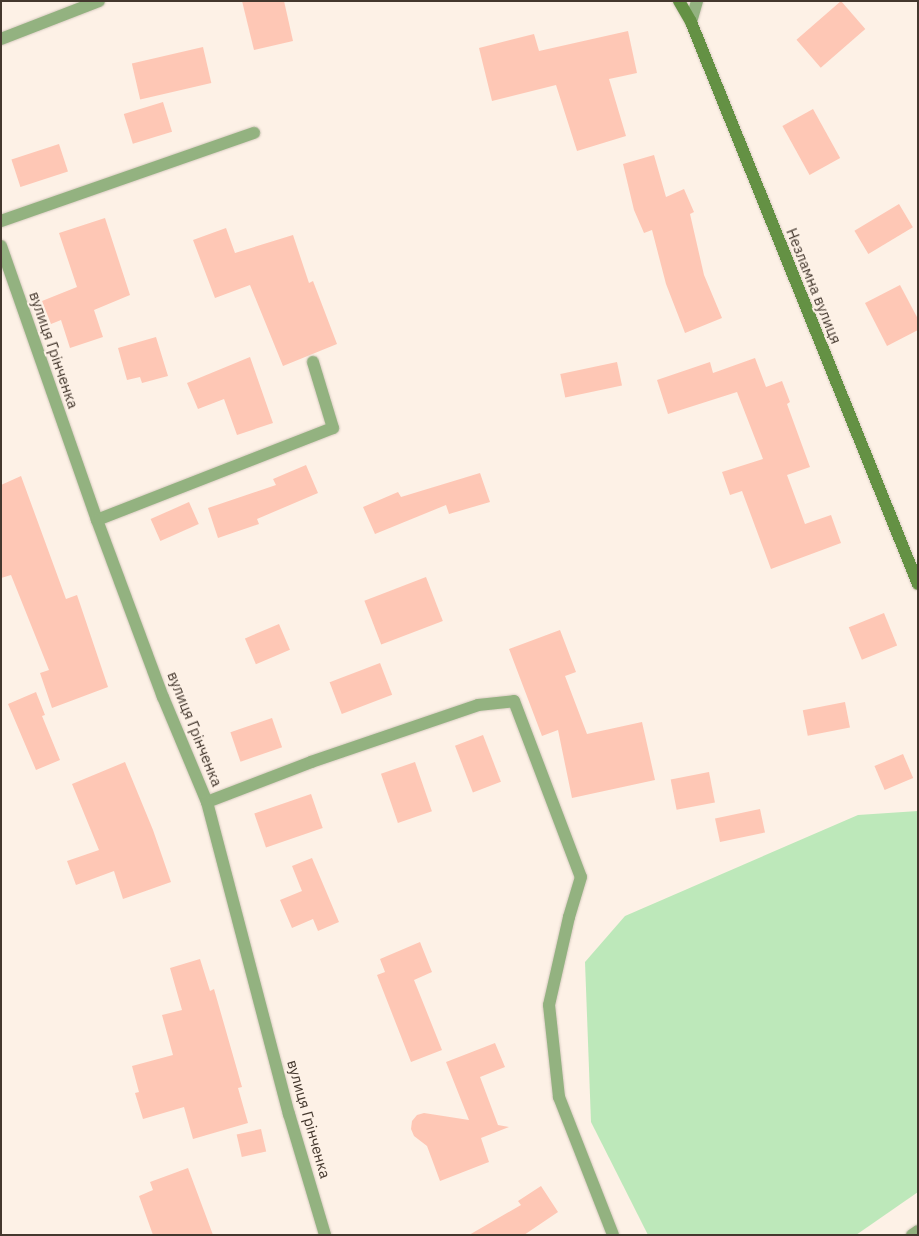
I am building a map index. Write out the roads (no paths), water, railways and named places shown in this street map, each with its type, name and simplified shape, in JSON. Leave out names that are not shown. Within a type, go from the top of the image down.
[{"type":"street","points":[[1,39],[99,1]]},
{"type":"street","name":"Незламна вулиця","points":[[679,1],[691,22],[918,584]]},
{"type":"street","points":[[691,22],[697,1]]},
{"type":"street","points":[[1,221],[254,133]]},
{"type":"street","name":"вулиця Грінченка","points":[[1,246],[163,697],[207,802],[289,1114],[325,1235]]},
{"type":"street","points":[[98,520],[333,428],[312,362]]},
{"type":"street","points":[[207,802],[312,762],[478,705],[514,701],[581,877],[569,917],[550,1005],[559,1097],[614,1235]]},
{"type":"street","points":[[912,1235],[918,1231]]}]
